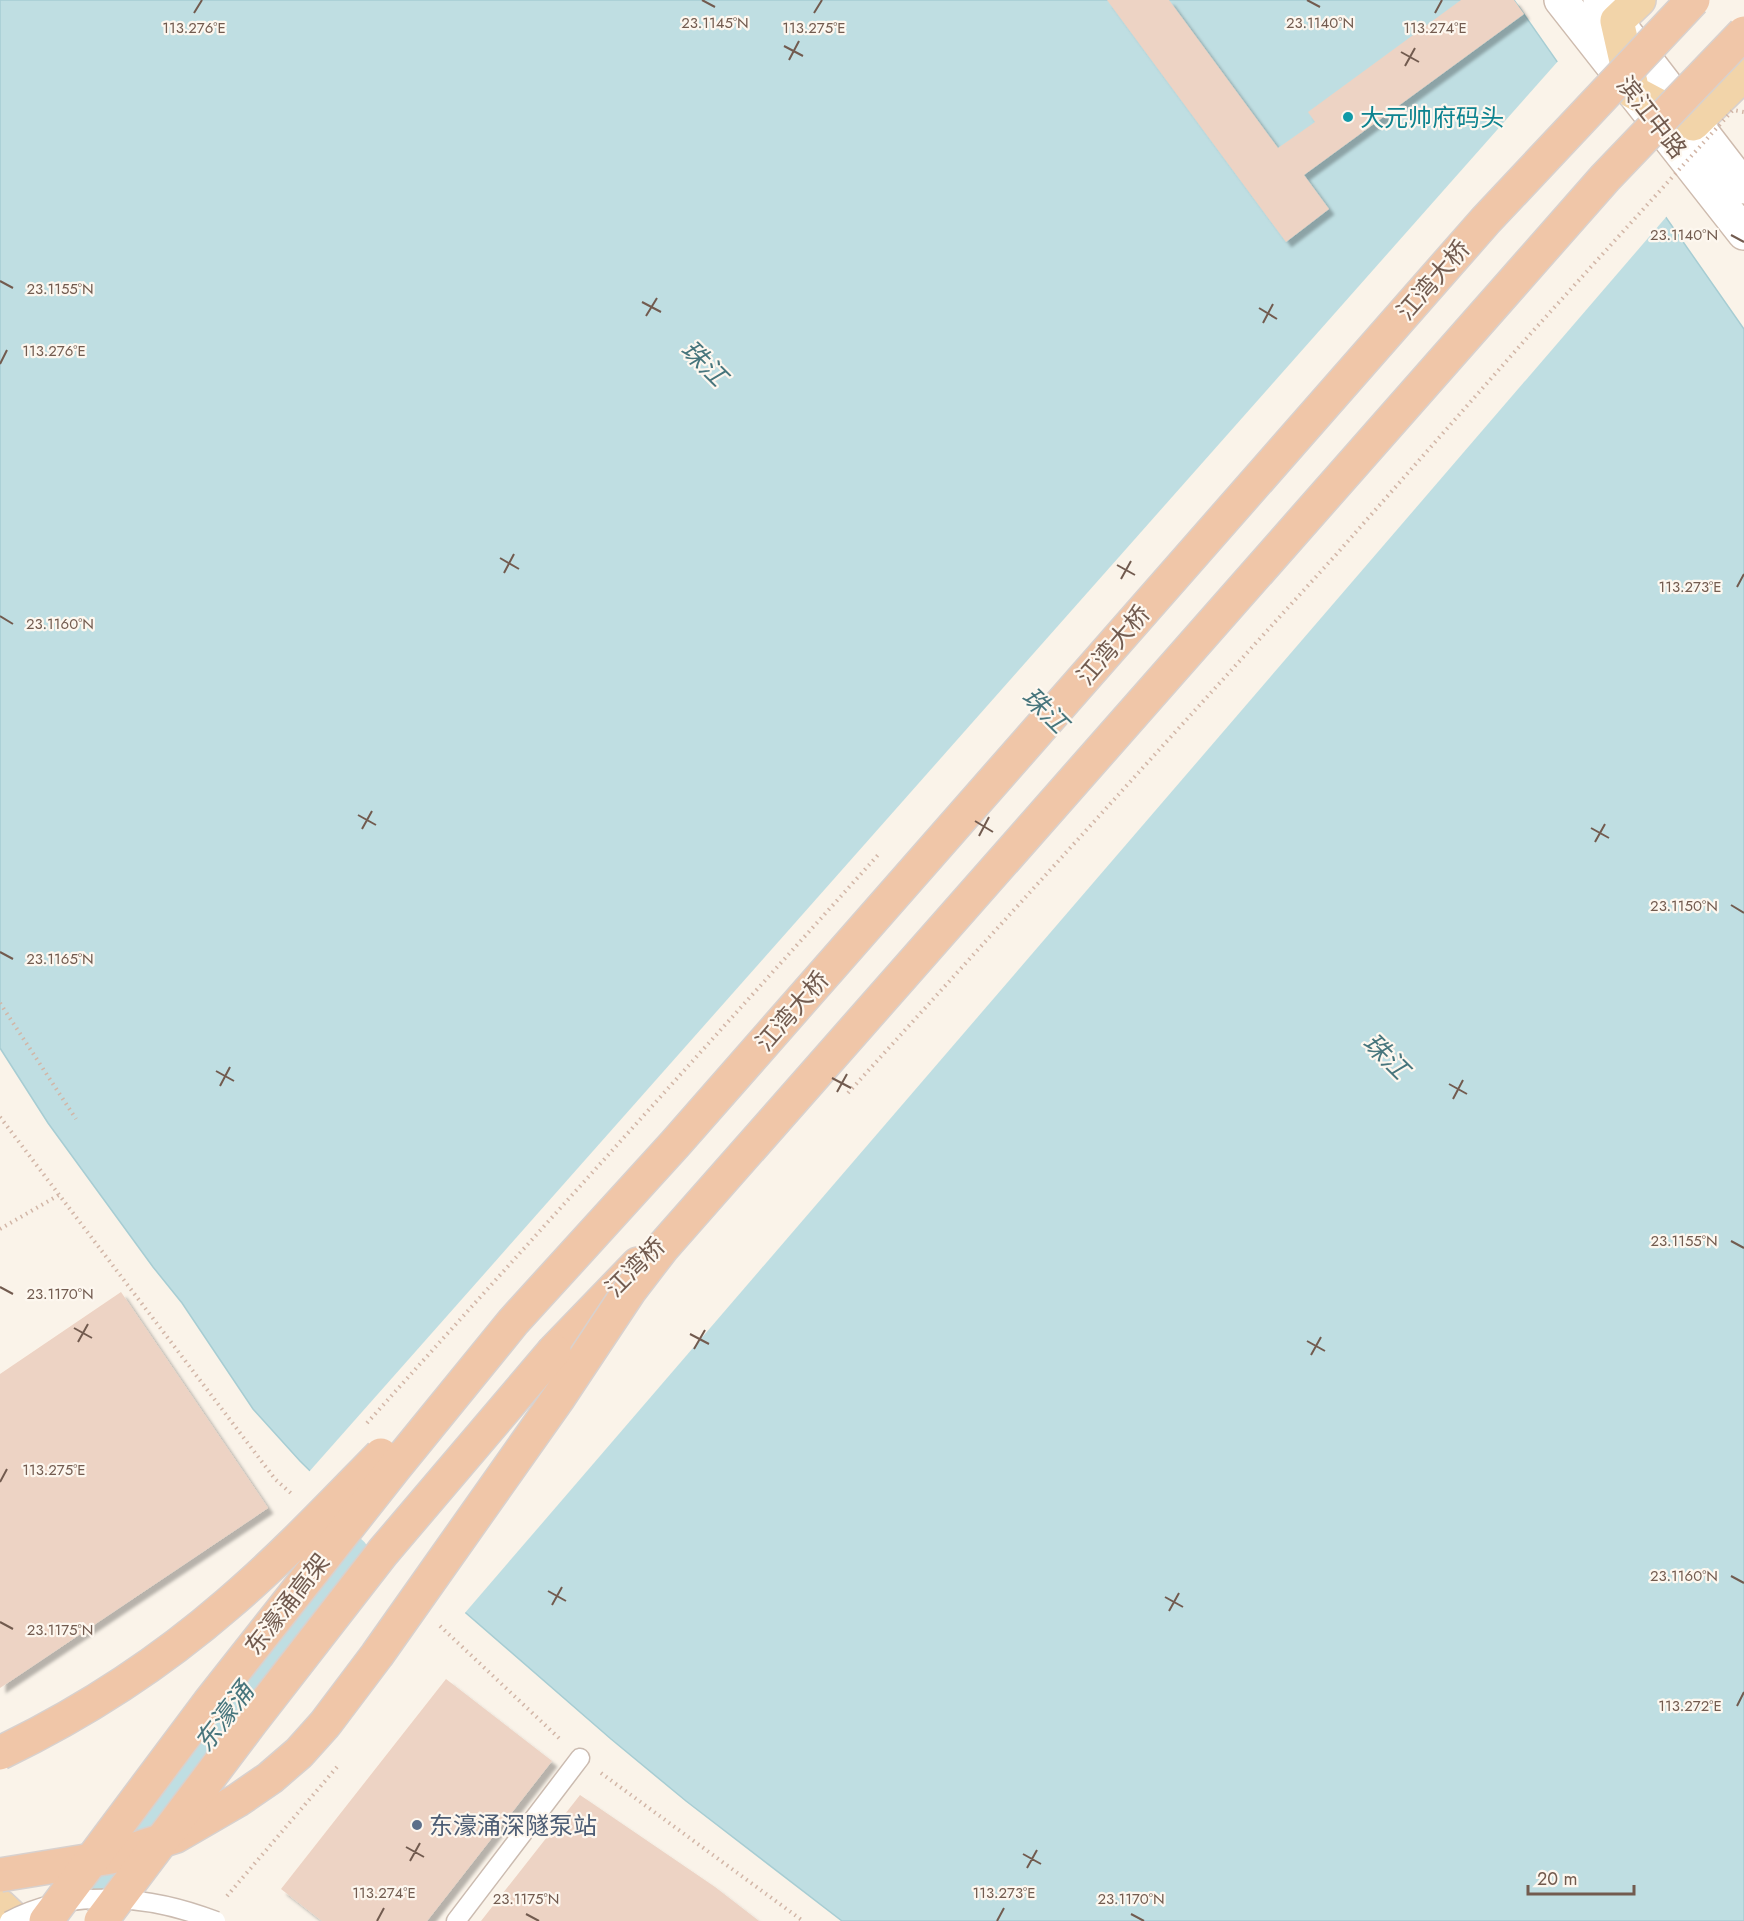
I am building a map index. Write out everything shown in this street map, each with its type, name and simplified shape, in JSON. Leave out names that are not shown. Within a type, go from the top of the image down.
[{"type":"highway","name":"江湾大桥","points":[[513,1322],[675,1144],[1486,220],[1693,0]]},
{"type":"highway","points":[[0,1875],[111,1857],[176,1836],[246,1795],[270,1778],[298,1753],[325,1724],[378,1655],[559,1397],[630,1290],[663,1247],[1605,178],[1744,33]]},
{"type":"highway","name":"江湾桥","points":[[101,1921],[382,1552],[554,1351],[717,1183]]},
{"type":"highway","points":[[0,1753],[64,1719],[128,1679],[165,1654],[227,1605],[287,1550],[513,1322]]},
{"type":"highway","name":"东濠涌高架","points":[[46,1921],[209,1703],[409,1449],[513,1322]]},
{"type":"main road","name":"滨江中路","points":[[1561,0],[1744,233]]},
{"type":"main road","name":"滨江中路","points":[[1619,7],[1693,124],[1744,187]]},
{"type":"main road","points":[[1619,7],[1633,92],[1693,124],[1744,74]]},
{"type":"main road","points":[[0,1906],[16,1921]]},
{"type":"lane","points":[[456,1921],[580,1758]]},
{"type":"lane","points":[[9,1921],[60,1903],[104,1898],[172,1906],[216,1921]]},
{"type":"path","points":[[847,1095],[1333,558],[1725,118],[1733,110],[1744,112]]},
{"type":"path","points":[[0,1003],[76,1119]]},
{"type":"path","points":[[0,1229],[59,1195]]},
{"type":"path","points":[[437,1629],[444,1620]]},
{"type":"path","points":[[222,1903],[342,1760]]},
{"type":"water","name":"珠江","points":[[0,0],[1514,0],[1744,329],[1744,1921],[842,1921],[686,1801],[611,1739],[368,1528],[300,1461],[253,1409],[182,1303],[48,1123],[0,1048]]},
{"type":"pier","points":[[1559,60],[1667,216],[464,1614],[366,1530],[308,1473]]},
{"type":"building","name":"大元帅府码头","points":[[1107,0],[1169,0],[1278,148],[1315,122],[1308,112],[1461,0],[1514,0],[1524,14],[1304,175],[1329,209],[1286,242]]},
{"type":"building","points":[[121,1292],[268,1508],[0,1688],[0,1374]]},
{"type":"building","name":"东濠涌深隧泵站","points":[[446,1679],[552,1761],[427,1921],[322,1921],[281,1889]]},
{"type":"building","points":[[580,1795],[715,1887],[759,1921],[481,1921]]},
{"type":"waterway","name":"东濠涌","points":[[107,1871],[341,1563]]},
{"type":"place","name":"大元帅府码头","points":[[1348,117]]},
{"type":"place","name":"东濠涌深隧泵站","points":[[417,1825]]}]
